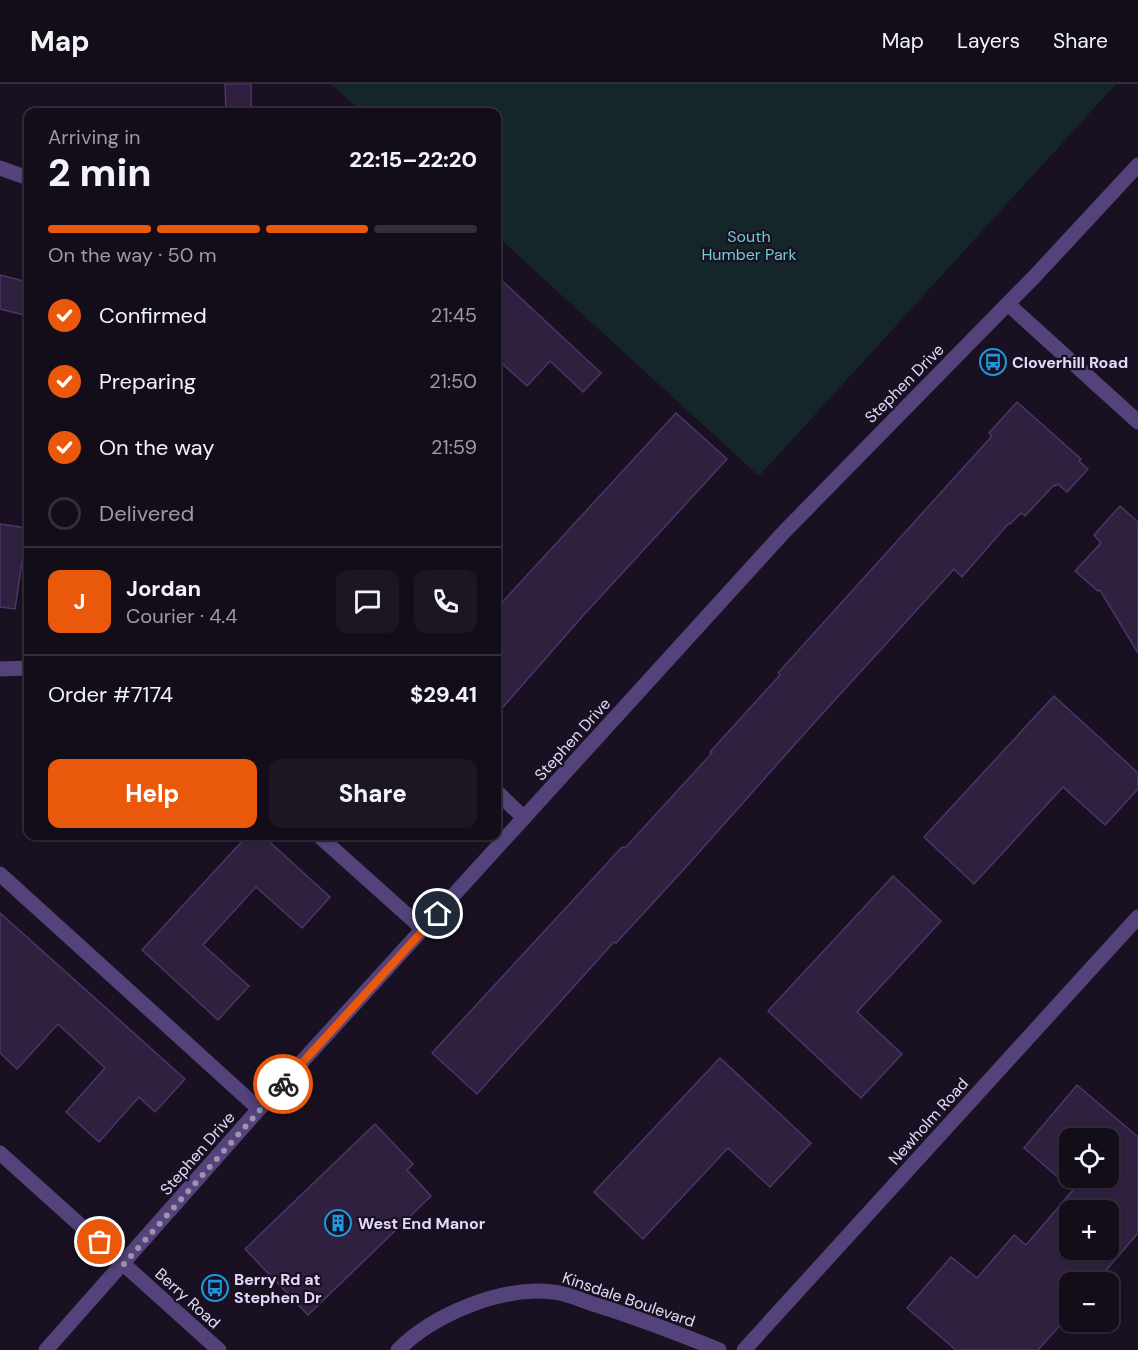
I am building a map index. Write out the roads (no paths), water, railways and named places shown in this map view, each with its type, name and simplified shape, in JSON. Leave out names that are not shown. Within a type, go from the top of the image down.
[{"type":"street","name":"Stephen Drive","points":[[46,1350],[259,1109],[783,533],[1008,304],[1138,165]]},
{"type":"street","points":[[0,168],[24,177]]},
{"type":"street","points":[[1008,304],[1138,422]]},
{"type":"street","points":[[0,669],[24,668]]},
{"type":"street","points":[[501,796],[524,818]]},
{"type":"street","points":[[323,840],[424,930]]},
{"type":"street","points":[[0,874],[259,1109]]},
{"type":"street","name":"Newholm Road","points":[[744,1350],[1138,917]]},
{"type":"street","name":"Berry Road","points":[[0,1152],[219,1350]]},
{"type":"street","name":"Kinsdale Boulevard","points":[[398,1350],[412,1336],[454,1313],[492,1297],[531,1291],[555,1292],[626,1314],[718,1350]]},
{"type":"place","name":"Cloverhill Road","points":[[993,362]]},
{"type":"place","name":"West End Manor","points":[[338,1223]]},
{"type":"place","name":"Berry Rd at Stephen Dr","points":[[215,1288]]},
{"type":"park label","name":"South Humber Park","points":[[749,245]]}]
